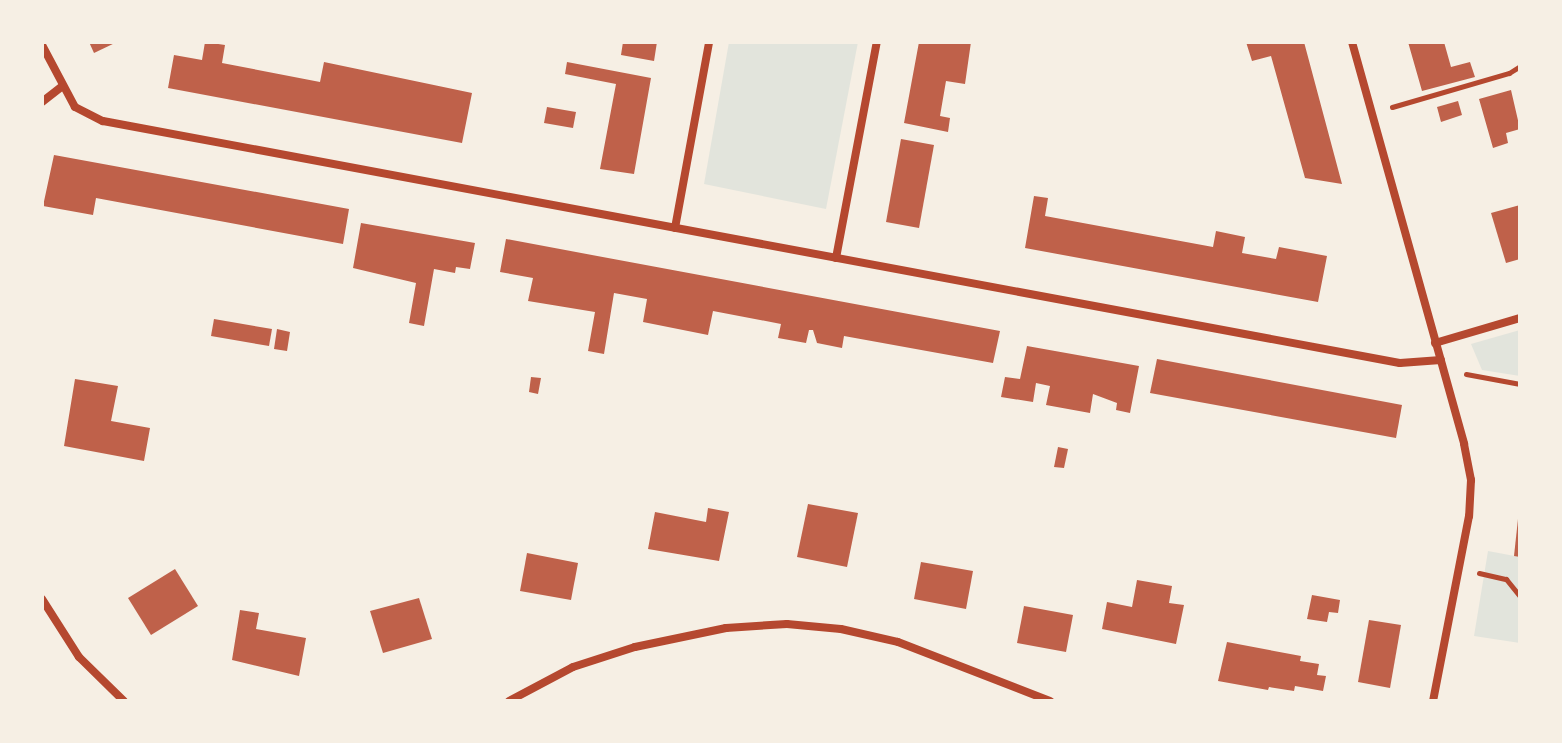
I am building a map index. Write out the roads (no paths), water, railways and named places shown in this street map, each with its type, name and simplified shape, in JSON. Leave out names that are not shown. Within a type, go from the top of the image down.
[{"type":"street","points":[[675,228],[709,42]]},
{"type":"street","points":[[836,258],[877,42]]},
{"type":"street","points":[[1352,42],[1471,480],[1469,516],[1433,701]]},
{"type":"street","points":[[42,45],[61,87],[75,107],[103,121],[1400,363],[1442,365]]},
{"type":"street","points":[[42,102],[61,87]]},
{"type":"street","points":[[1435,343],[1520,318]]},
{"type":"street","points":[[42,599],[79,657],[124,701]]},
{"type":"street","points":[[509,701],[573,667],[635,647],[726,628],[787,624],[841,629],[898,642],[1050,701]]}]
